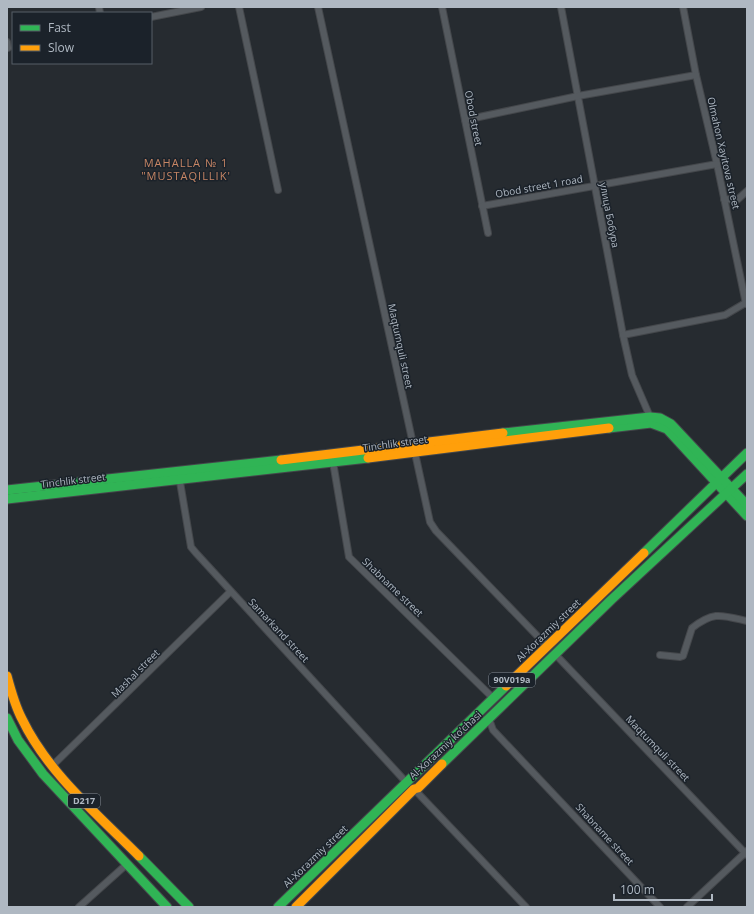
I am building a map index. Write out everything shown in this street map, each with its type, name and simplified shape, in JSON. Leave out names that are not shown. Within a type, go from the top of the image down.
[{"type":"main road","name":"Tinchlik street","points":[[7,499],[335,454],[413,447],[660,418],[671,424],[719,480],[747,505]]},
{"type":"main road","name":"Tinchlik street","points":[[179,475],[333,462],[413,447]]},
{"type":"main road","name":"Al-Xorazmiy street","points":[[278,907],[747,453]]},
{"type":"main road","name":"90V019a","points":[[730,491],[747,474]]},
{"type":"main road","points":[[7,490],[179,475]]},
{"type":"main road","name":"Tinchlik street","points":[[730,491],[747,516]]},
{"type":"main road","name":"Al-Xorazmiy ko’chasi","points":[[296,907],[414,789],[418,788],[555,654],[730,491]]},
{"type":"main road","name":"D217","points":[[7,676],[15,703],[24,724],[52,766],[189,907]]},
{"type":"main road","name":"D217","points":[[7,718],[11,729],[27,754],[70,804],[167,907]]},
{"type":"main road","points":[[70,804],[80,796]]},
{"type":"street","points":[[152,17],[198,7]]},
{"type":"street","points":[[239,7],[278,190]]},
{"type":"street","name":"Maqtumquli street","points":[[318,7],[429,517],[433,528],[547,646]]},
{"type":"street","name":"Obod street","points":[[442,7],[488,233]]},
{"type":"street","name":"улица Бобура","points":[[561,7],[623,335],[632,375],[651,420]]},
{"type":"street","name":"Olmahon Xayitova street","points":[[683,7],[696,76],[717,164],[746,303]]},
{"type":"street","points":[[465,120],[578,96],[696,76]]},
{"type":"street","name":"Obod street 1 road","points":[[482,206],[717,164]]},
{"type":"street","points":[[724,200],[737,200],[747,191]]},
{"type":"street","points":[[623,335],[725,315],[746,303]]},
{"type":"street","name":"Shabname street","points":[[333,462],[349,557],[493,698]]},
{"type":"street","name":"Samarkand street","points":[[179,475],[192,546],[230,592],[406,782]]},
{"type":"street","name":"Mashal street","points":[[52,766],[230,592]]},
{"type":"street","points":[[660,655],[683,656],[692,628],[708,618],[721,615],[747,621]]},
{"type":"street","name":"Maqtumquli street","points":[[555,654],[746,853]]},
{"type":"street","name":"Shabname street","points":[[489,719],[494,730],[660,907]]},
{"type":"street","points":[[414,789],[526,907]]},
{"type":"street","points":[[687,907],[746,853]]},
{"type":"street","points":[[79,907],[127,864]]},
{"type":"traffic: fast","points":[[503,433],[650,417],[660,418],[671,424],[747,505]]},
{"type":"traffic: fast","points":[[609,428],[651,423],[667,429],[747,516]]},
{"type":"traffic: fast","points":[[644,553],[747,453]]},
{"type":"traffic: fast","points":[[7,499],[368,458]]},
{"type":"traffic: fast","points":[[7,490],[281,460]]},
{"type":"traffic: fast","points":[[442,764],[611,600],[747,474]]},
{"type":"traffic: fast","points":[[278,907],[506,686]]},
{"type":"traffic: fast","points":[[7,718],[18,740],[43,774],[167,907]]},
{"type":"traffic: fast","points":[[139,856],[189,907]]},
{"type":"traffic: slow","points":[[368,458],[609,428]]},
{"type":"traffic: slow","points":[[281,460],[503,433]]},
{"type":"traffic: slow","points":[[506,686],[644,553]]},
{"type":"traffic: slow","points":[[7,676],[13,698],[20,714],[33,739],[45,757],[74,792],[139,856]]},
{"type":"traffic: slow","points":[[296,907],[414,789],[418,788],[442,764]]},
{"type":"district","name":"MAHALLA № 1 \"MUSTAQILLIK'","points":[[186,169]]}]
